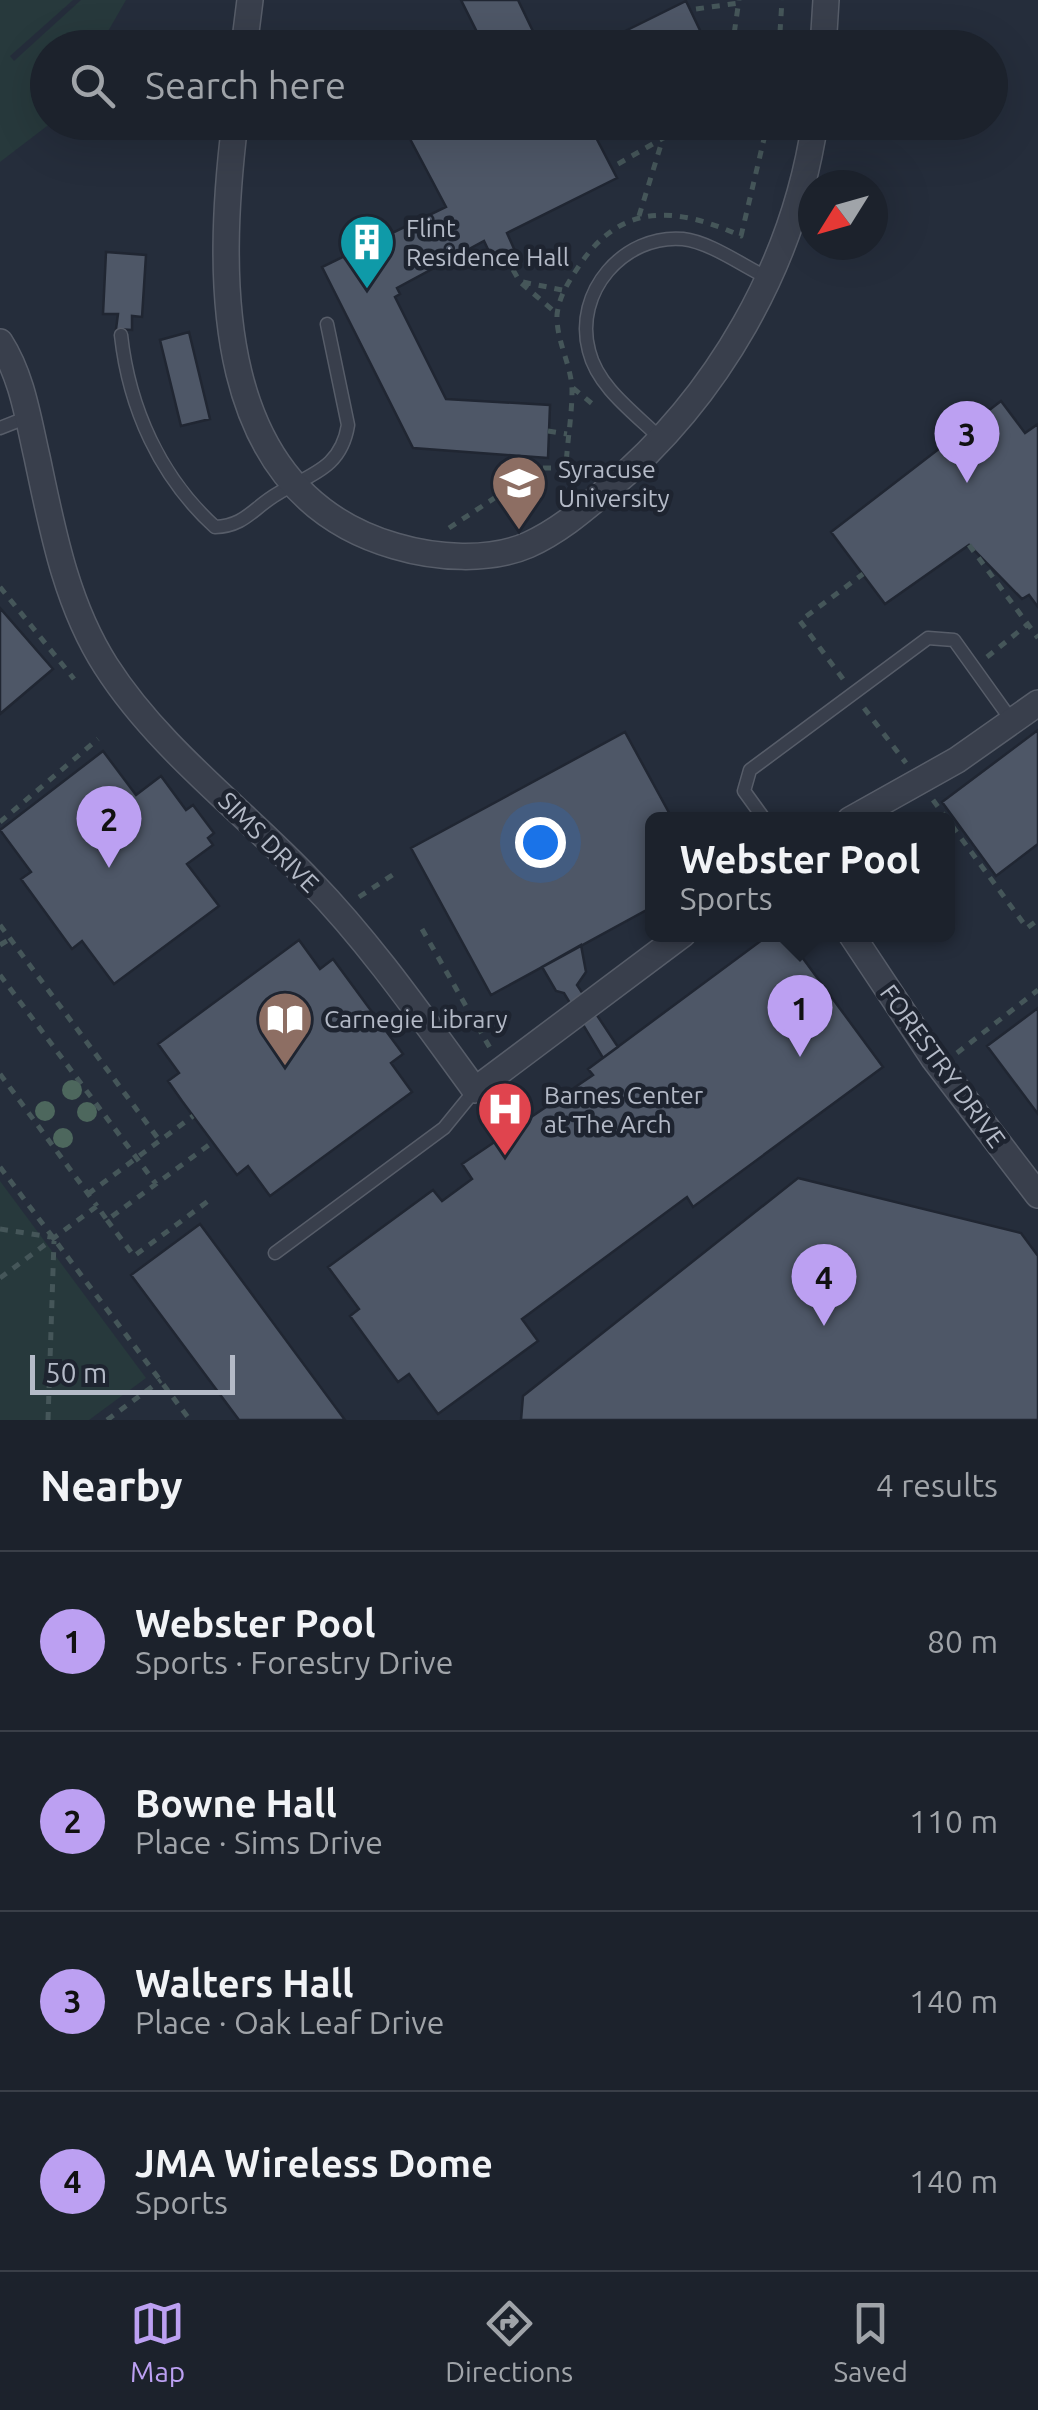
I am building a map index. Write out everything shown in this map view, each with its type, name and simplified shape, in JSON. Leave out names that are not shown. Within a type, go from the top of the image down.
[{"type":"street","points":[[246,30],[250,0]]},
{"type":"street","points":[[824,30],[826,0]]},
{"type":"street","points":[[234,140],[226,242],[232,350],[252,420],[271,455],[296,486],[339,525],[365,537],[426,553],[498,553],[526,546],[569,522],[662,440],[687,413],[739,333],[768,278],[806,185],[812,140]]},
{"type":"street","name":"SIMS DRIVE","points":[[0,342],[11,358],[28,418],[56,549],[104,663],[162,736],[311,882],[374,952],[475,1090]]},
{"type":"street","points":[[864,812],[1038,703]]},
{"type":"street","points":[[475,1090],[672,942]]},
{"type":"street","name":"FORESTRY DRIVE","points":[[856,942],[939,1065],[1038,1195]]},
{"type":"lane","points":[[662,440],[607,386],[588,351],[586,310],[603,274],[628,251],[659,239],[688,240],[768,278]]},
{"type":"lane","points":[[120,335],[126,382],[155,450],[187,501],[215,527],[236,526],[275,494],[324,470],[345,442],[348,425],[328,324]]},
{"type":"lane","points":[[0,428],[28,418]]},
{"type":"lane","points":[[759,812],[744,790],[750,770],[928,638],[954,640],[1012,721]]},
{"type":"lane","points":[[275,1253],[444,1128],[475,1090]]},
{"type":"path","points":[[780,30],[782,0]]},
{"type":"path","points":[[696,9],[739,1],[735,30]]},
{"type":"path","points":[[618,164],[660,140]]},
{"type":"path","points":[[639,216],[663,140]]},
{"type":"path","points":[[506,256],[520,282],[558,315]]},
{"type":"path","points":[[520,282],[563,290]]},
{"type":"path","points":[[572,388],[608,416]]},
{"type":"path","points":[[548,431],[567,434]]},
{"type":"path","points":[[968,546],[1038,638]]},
{"type":"path","points":[[862,574],[800,621],[919,781]]},
{"type":"path","points":[[0,587],[74,679]]},
{"type":"path","points":[[993,652],[1028,624]]},
{"type":"path","points":[[0,822],[98,739]]},
{"type":"path","points":[[955,829],[1028,928],[1038,920]]},
{"type":"path","points":[[356,898],[394,874]]},
{"type":"path","points":[[0,925],[160,1140]]},
{"type":"path","points":[[422,929],[492,1051]]},
{"type":"path","points":[[0,945],[10,939]]},
{"type":"path","points":[[0,975],[156,1184]]},
{"type":"path","points":[[939,1065],[1038,990]]},
{"type":"path","points":[[0,1074],[134,1256],[211,1199]]},
{"type":"path","points":[[512,1093],[526,1111]]},
{"type":"path","points":[[88,1194],[193,1116]]},
{"type":"path","points":[[107,1220],[213,1142]]},
{"type":"path","points":[[0,1167],[190,1420]]},
{"type":"path","points":[[0,1278],[97,1206]]},
{"type":"path","points":[[0,1229],[54,1238]]},
{"type":"path","points":[[48,1420],[54,1238]]},
{"type":"path","points":[[107,1420],[160,1380]]},
{"type":"shaded area","points":[[0,0],[73,0],[39,30],[30,30],[30,38],[10,56],[14,61],[30,46],[30,139],[0,162]]},
{"type":"shaded area","points":[[81,0],[126,0],[109,30],[48,30]]},
{"type":"shaded area","points":[[0,1181],[146,1378],[89,1420],[0,1420]]},
{"type":"building","points":[[461,0],[518,0],[532,30],[476,30]]},
{"type":"building","points":[[686,1],[700,30],[627,30]]},
{"type":"building","name":"Flint Residence Hall","points":[[411,140],[597,140],[617,178],[507,233],[515,251],[494,262],[484,241],[397,288],[400,294],[395,297],[446,399],[550,405],[548,458],[413,448],[322,267],[446,207]]},
{"type":"building","points":[[106,252],[146,255],[142,317],[132,316],[132,330],[116,329],[118,314],[103,314]]},
{"type":"building","points":[[189,332],[210,419],[181,426],[160,340]]},
{"type":"building","points":[[1001,401],[1025,433],[1038,424],[1038,607],[1029,595],[1022,599],[969,545],[885,604],[831,532]]},
{"type":"building","points":[[0,608],[53,669],[0,714]]},
{"type":"building","points":[[1038,730],[1038,844],[996,876],[955,820],[955,812],[949,812],[942,802]]},
{"type":"building","points":[[625,732],[669,812],[645,812],[645,911],[491,995],[411,848]]},
{"type":"building","points":[[103,751],[136,795],[161,776],[186,810],[193,805],[214,833],[208,838],[213,845],[187,864],[219,906],[114,984],[82,941],[72,949],[21,879],[31,872],[0,830]]},
{"type":"building","name":"Carnegie Library","points":[[299,940],[320,969],[333,959],[403,1054],[391,1063],[412,1092],[270,1196],[248,1166],[237,1175],[182,1101],[168,1081],[179,1073],[158,1044]]},
{"type":"building","points":[[759,942],[791,942],[883,1067],[693,1207],[687,1197],[522,1319],[538,1341],[438,1414],[409,1374],[398,1382],[350,1316],[359,1309],[328,1267],[433,1190],[442,1201],[472,1179],[462,1164],[593,1075],[588,1069]]},
{"type":"building","points":[[581,945],[586,972],[577,985],[618,1047],[603,1058],[564,993],[556,991],[542,967]]},
{"type":"building","points":[[1038,1008],[1038,1114],[987,1046]]},
{"type":"building","points":[[798,1178],[1021,1233],[1038,1256],[1038,1420],[521,1420],[523,1396]]},
{"type":"building","points":[[200,1224],[345,1420],[239,1420],[131,1275]]},
{"type":"place","name":"Flint Residence Hall","points":[[367,291]]},
{"type":"place","name":"Walters Hall","points":[[967,483]]},
{"type":"place","name":"Syracuse University","points":[[519,532]]},
{"type":"place","name":"Bowne Hall","points":[[109,868]]},
{"type":"place","name":"Webster Pool","points":[[800,1057]]},
{"type":"place","name":"Carnegie Library","points":[[285,1068]]},
{"type":"place","name":"Barnes Center at The Arch","points":[[505,1158]]},
{"type":"place","name":"JMA Wireless Dome","points":[[824,1326]]}]
